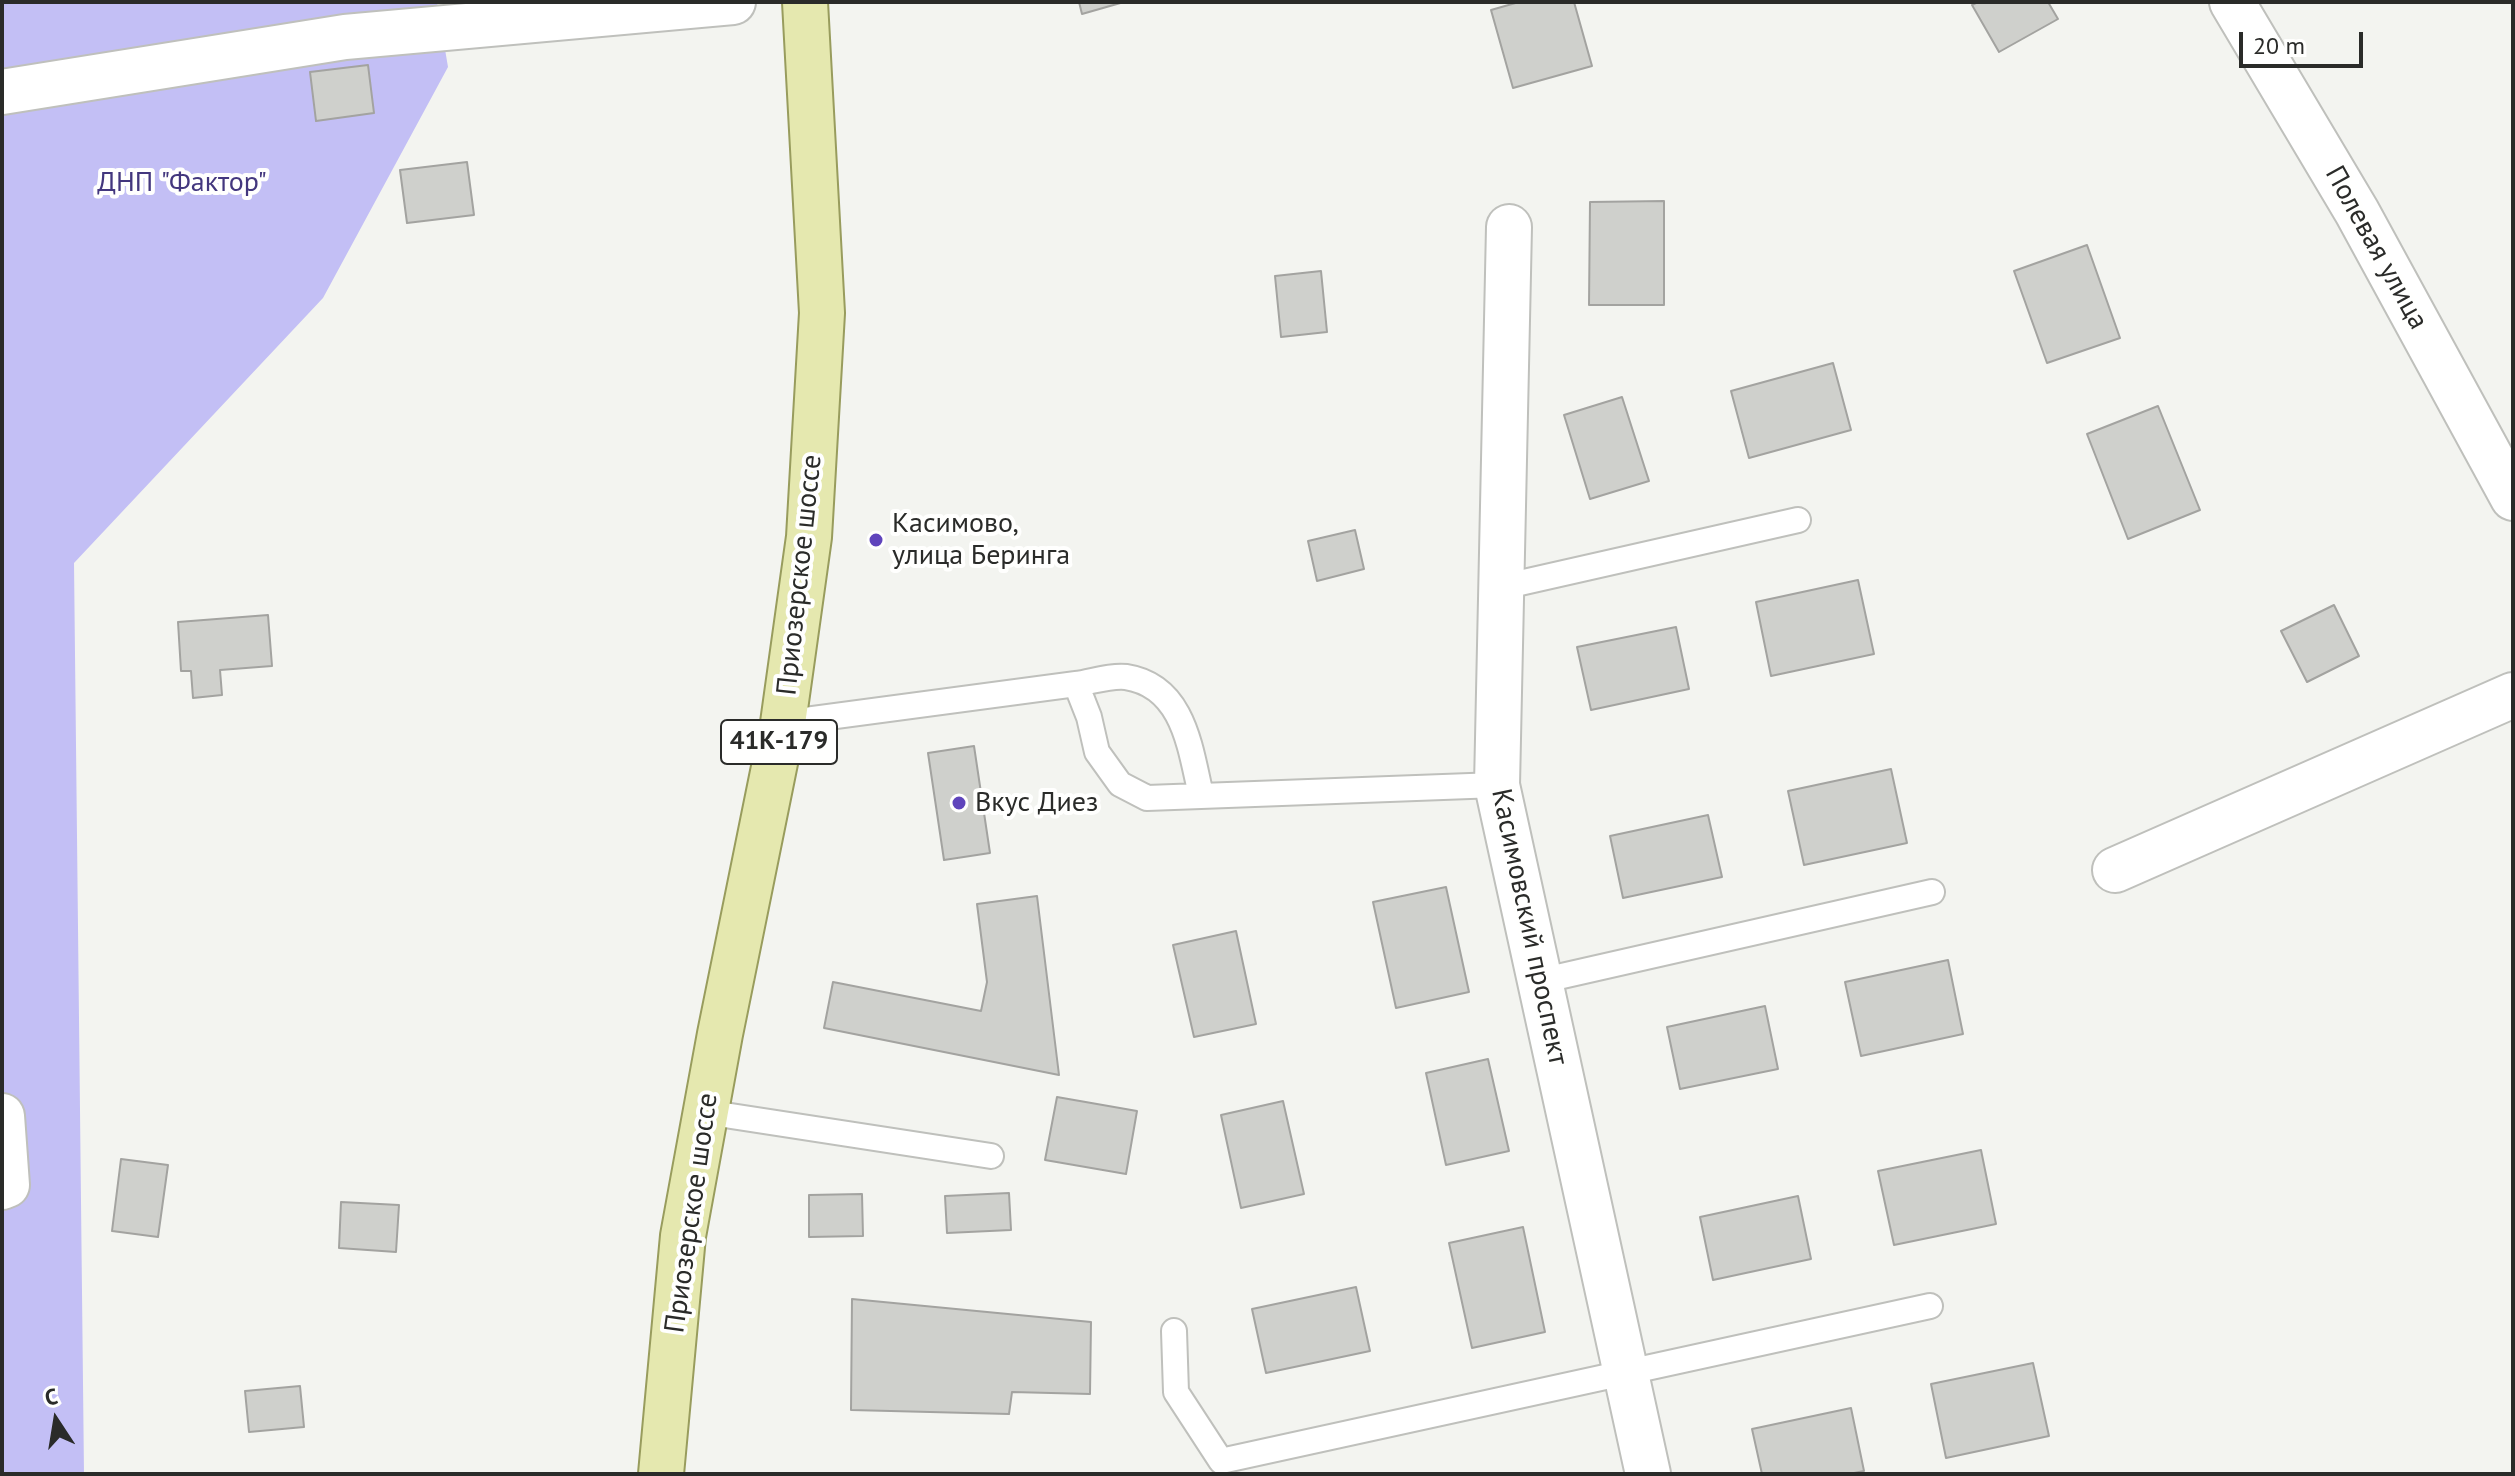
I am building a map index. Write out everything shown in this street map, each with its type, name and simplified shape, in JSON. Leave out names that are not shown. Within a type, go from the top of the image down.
[{"type":"main road","name":"Приозерское шоссе","points":[[661,1474],[683,1236],[783,723],[809,537],[822,313],[805,2]]},
{"type":"street","points":[[2,92],[345,37],[733,2]]},
{"type":"street","name":"Полевая улица","points":[[2232,2],[2357,212],[2513,498]]},
{"type":"street","name":"Касимовский проспект","points":[[1509,227],[1497,785],[1648,1474]]},
{"type":"street","points":[[2115,870],[2513,695]]},
{"type":"street","points":[[2,1116],[5,1186]]},
{"type":"lane","points":[[1502,587],[1798,520]]},
{"type":"lane","points":[[783,723],[1123,677],[1153,685],[1179,714],[1201,795]]},
{"type":"lane","points":[[1076,684],[1089,717],[1097,752],[1120,784],[1147,798],[1497,785]]},
{"type":"lane","points":[[1540,981],[1932,892]]},
{"type":"lane","points":[[705,1112],[991,1156]]},
{"type":"lane","points":[[1174,1331],[1176,1392],[1221,1461],[1930,1306]]},
{"type":"green space","name":"ДНП \"Фактор\"","points":[[2,2],[437,2],[448,67],[323,298],[74,563],[84,1474],[2,1474]]},
{"type":"building","points":[[1079,2],[1124,2],[1082,14]]},
{"type":"building","points":[[1519,2],[1574,2],[1592,66],[1513,88],[1491,10]]},
{"type":"building","points":[[1978,2],[2048,2],[2058,19],[1999,52],[1972,5]]},
{"type":"building","points":[[368,65],[374,113],[316,121],[310,72]]},
{"type":"building","points":[[467,162],[474,215],[407,223],[400,170]]},
{"type":"building","points":[[1664,201],[1664,305],[1589,305],[1590,202]]},
{"type":"building","points":[[2087,245],[2120,338],[2047,363],[2014,271]]},
{"type":"building","points":[[1321,271],[1327,332],[1281,337],[1275,276]]},
{"type":"building","points":[[1833,363],[1851,430],[1749,458],[1731,391]]},
{"type":"building","points":[[1622,397],[1649,481],[1590,499],[1564,415]]},
{"type":"building","points":[[2158,406],[2200,510],[2128,539],[2087,434]]},
{"type":"building","points":[[1355,530],[1364,569],[1317,581],[1308,541]]},
{"type":"building","points":[[1858,580],[1874,654],[1771,676],[1756,602]]},
{"type":"building","points":[[2334,605],[2359,656],[2307,682],[2281,631]]},
{"type":"building","points":[[268,615],[272,666],[220,670],[222,695],[193,698],[191,671],[181,671],[178,622]]},
{"type":"building","points":[[1676,627],[1689,689],[1591,710],[1577,647]]},
{"type":"building","name":"Вкус Диез","points":[[974,746],[990,853],[944,860],[928,753]]},
{"type":"building","points":[[1891,769],[1907,843],[1804,865],[1788,791]]},
{"type":"building","points":[[1708,815],[1722,877],[1623,898],[1610,836]]},
{"type":"building","points":[[1446,887],[1469,992],[1396,1008],[1373,902]]},
{"type":"building","points":[[1037,896],[1059,1075],[824,1028],[833,982],[981,1011],[987,982],[977,904]]},
{"type":"building","points":[[1236,931],[1256,1024],[1194,1037],[1173,945]]},
{"type":"building","points":[[1948,960],[1963,1034],[1861,1056],[1845,982]]},
{"type":"building","points":[[1765,1006],[1778,1069],[1680,1089],[1667,1027]]},
{"type":"building","points":[[1488,1059],[1509,1151],[1446,1165],[1426,1073]]},
{"type":"building","points":[[1057,1097],[1137,1111],[1126,1174],[1045,1160]]},
{"type":"building","points":[[1283,1101],[1304,1194],[1241,1208],[1221,1115]]},
{"type":"building","points":[[1981,1150],[1996,1224],[1894,1245],[1878,1171]]},
{"type":"building","points":[[121,1159],[168,1165],[158,1237],[112,1231]]},
{"type":"building","points":[[1009,1193],[1011,1230],[947,1233],[945,1196]]},
{"type":"building","points":[[862,1194],[863,1236],[809,1237],[809,1195]]},
{"type":"building","points":[[1798,1196],[1811,1259],[1713,1280],[1700,1217]]},
{"type":"building","points":[[341,1202],[399,1205],[396,1252],[339,1248]]},
{"type":"building","points":[[1523,1227],[1545,1332],[1472,1348],[1449,1243]]},
{"type":"building","points":[[1356,1287],[1370,1351],[1266,1373],[1252,1309]]},
{"type":"building","points":[[852,1299],[1091,1322],[1090,1394],[1012,1392],[1009,1414],[851,1410]]},
{"type":"building","points":[[2033,1363],[2049,1436],[1946,1458],[1931,1384]]},
{"type":"building","points":[[300,1386],[304,1427],[249,1432],[245,1391]]},
{"type":"building","points":[[1851,1408],[1864,1471],[1849,1474],[1762,1474],[1752,1429]]},
{"type":"place","name":"Касимово, улица Беринга","points":[[876,540]]},
{"type":"place","name":"Вкус Диез","points":[[959,803]]}]
